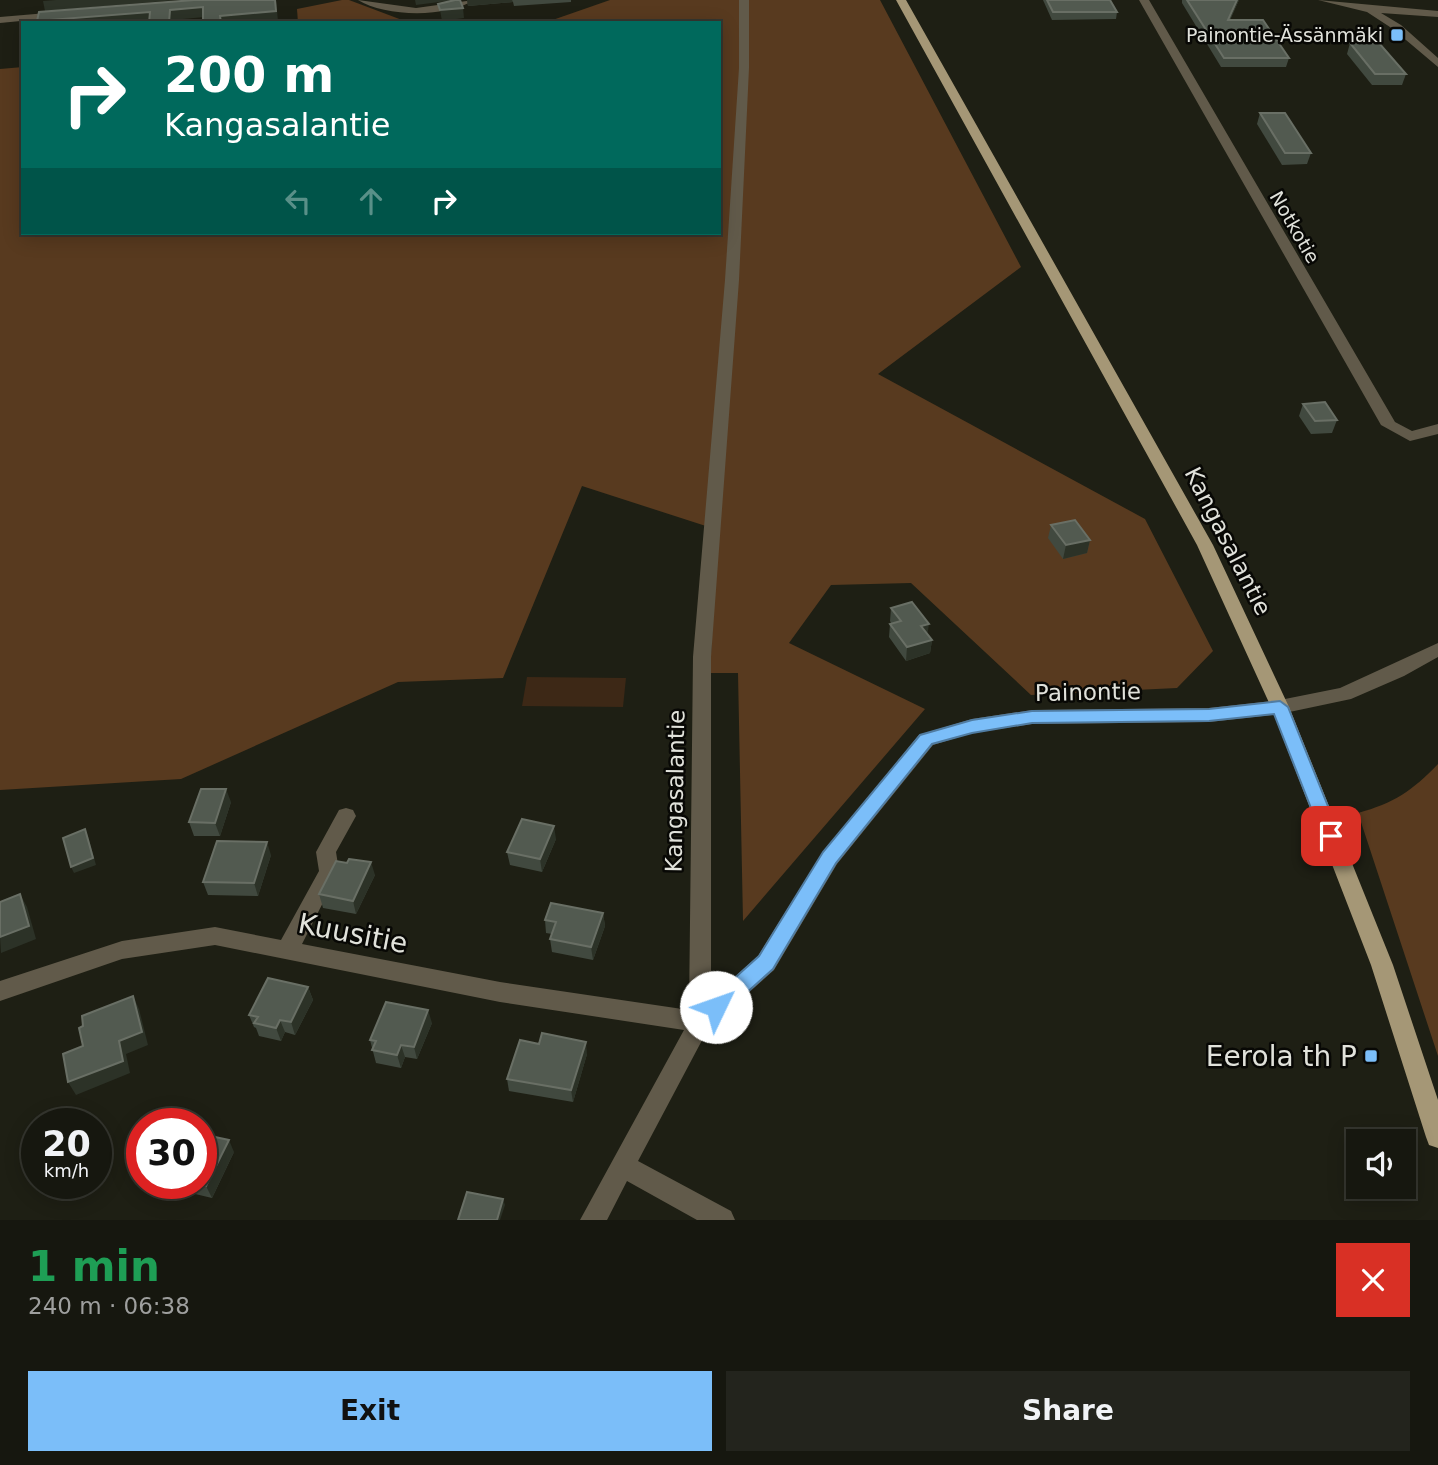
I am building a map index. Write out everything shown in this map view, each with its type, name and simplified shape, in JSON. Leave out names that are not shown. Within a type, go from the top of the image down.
[{"type":"main road","name":"Kangasalantie","points":[[901,0],[1205,545],[1280,707],[1382,965],[1438,1137]]},
{"type":"street","points":[[363,0],[416,12],[433,11],[469,0]]},
{"type":"street","name":"Kangasalantie","points":[[593,1220],[699,1022],[702,657],[733,267],[744,68],[744,0]]},
{"type":"street","name":"Notkotie","points":[[1144,0],[1389,425],[1410,436],[1438,429]]},
{"type":"street","points":[[1323,0],[1366,9],[1438,15]]},
{"type":"street","points":[[1366,9],[1416,39],[1438,64]]},
{"type":"street","points":[[0,20],[77,13]]},
{"type":"street","name":"Painontie","points":[[699,1022],[766,962],[830,858],[926,740],[972,726],[1032,717],[1209,715],[1280,707],[1343,694],[1398,671],[1438,649]]},
{"type":"street","points":[[287,950],[329,871],[326,852],[346,816]]},
{"type":"street","name":"Kuusitie","points":[[0,991],[122,950],[215,936],[500,992],[699,1022]]},
{"type":"street","points":[[623,1166],[722,1220]]},
{"type":"shaded area","points":[[349,0],[405,21],[298,21],[297,9]]},
{"type":"shaded area","points":[[610,0],[880,0],[1021,267],[878,374],[1145,519],[1213,651],[1177,688],[1031,695],[911,583],[831,585],[789,643],[925,709],[743,921],[738,673],[710,673],[742,62],[712,528],[582,486],[503,678],[398,682],[181,779],[0,790],[0,69],[21,67],[21,235],[721,235],[721,21],[550,21]]},
{"type":"shaded area","points":[[527,677],[626,678],[623,707],[522,706]]},
{"type":"shaded area","points":[[1438,764],[1438,1056],[1358,813],[1402,795]]},
{"type":"building","points":[[194,0],[275,0],[276,11],[220,16],[221,21],[203,21],[203,7],[170,10],[169,21],[149,21],[150,12],[37,21],[39,12]]},
{"type":"building","points":[[460,0],[463,8],[440,10],[438,4]]},
{"type":"building","points":[[1047,0],[1110,0],[1117,12],[1053,12]]},
{"type":"building","points":[[1187,0],[1237,0],[1228,20],[1263,20],[1289,58],[1224,58]]},
{"type":"building","points":[[1350,43],[1379,43],[1406,74],[1375,74]]},
{"type":"building","points":[[1260,113],[1285,113],[1311,153],[1285,153]]},
{"type":"building","points":[[1325,402],[1337,420],[1315,421],[1303,404]]},
{"type":"building","points":[[1075,520],[1090,540],[1066,545],[1051,525]]},
{"type":"building","points":[[912,602],[929,624],[921,626],[932,640],[907,647],[890,624],[901,621],[891,608]]},
{"type":"building","points":[[201,789],[226,789],[215,823],[189,822]]},
{"type":"building","points":[[522,819],[554,826],[540,859],[507,852]]},
{"type":"building","points":[[85,829],[93,858],[71,867],[63,838]]},
{"type":"building","points":[[217,841],[267,842],[254,883],[203,882]]},
{"type":"building","points":[[349,859],[371,862],[353,901],[319,894],[336,861],[347,863]]},
{"type":"building","points":[[20,894],[29,926],[0,937],[0,902]]},
{"type":"building","points":[[551,903],[603,913],[591,947],[550,939],[556,922],[545,920]]},
{"type":"building","points":[[268,978],[308,987],[291,1022],[280,1020],[276,1028],[254,1023],[258,1017],[249,1015]]},
{"type":"building","points":[[133,996],[142,1032],[119,1041],[123,1061],[68,1082],[63,1054],[83,1046],[79,1028],[83,1026],[82,1016]]},
{"type":"building","points":[[386,1002],[428,1010],[414,1047],[401,1045],[397,1055],[372,1050],[376,1041],[370,1040]]},
{"type":"building","points":[[542,1033],[586,1042],[571,1090],[507,1079],[520,1040],[539,1044]]},
{"type":"building","points":[[217,1137],[229,1140],[217,1164]]},
{"type":"building","points":[[467,1192],[503,1199],[497,1220],[458,1220]]},
{"type":"place","name":"Painontie-Ässänmäki","points":[[1397,35]]},
{"type":"place","name":"Eerola th P","points":[[1371,1056]]},
{"type":"route","points":[[716,1007],[766,962],[830,858],[926,740],[972,726],[1032,717],[1209,715],[1280,707],[1331,836]]}]
